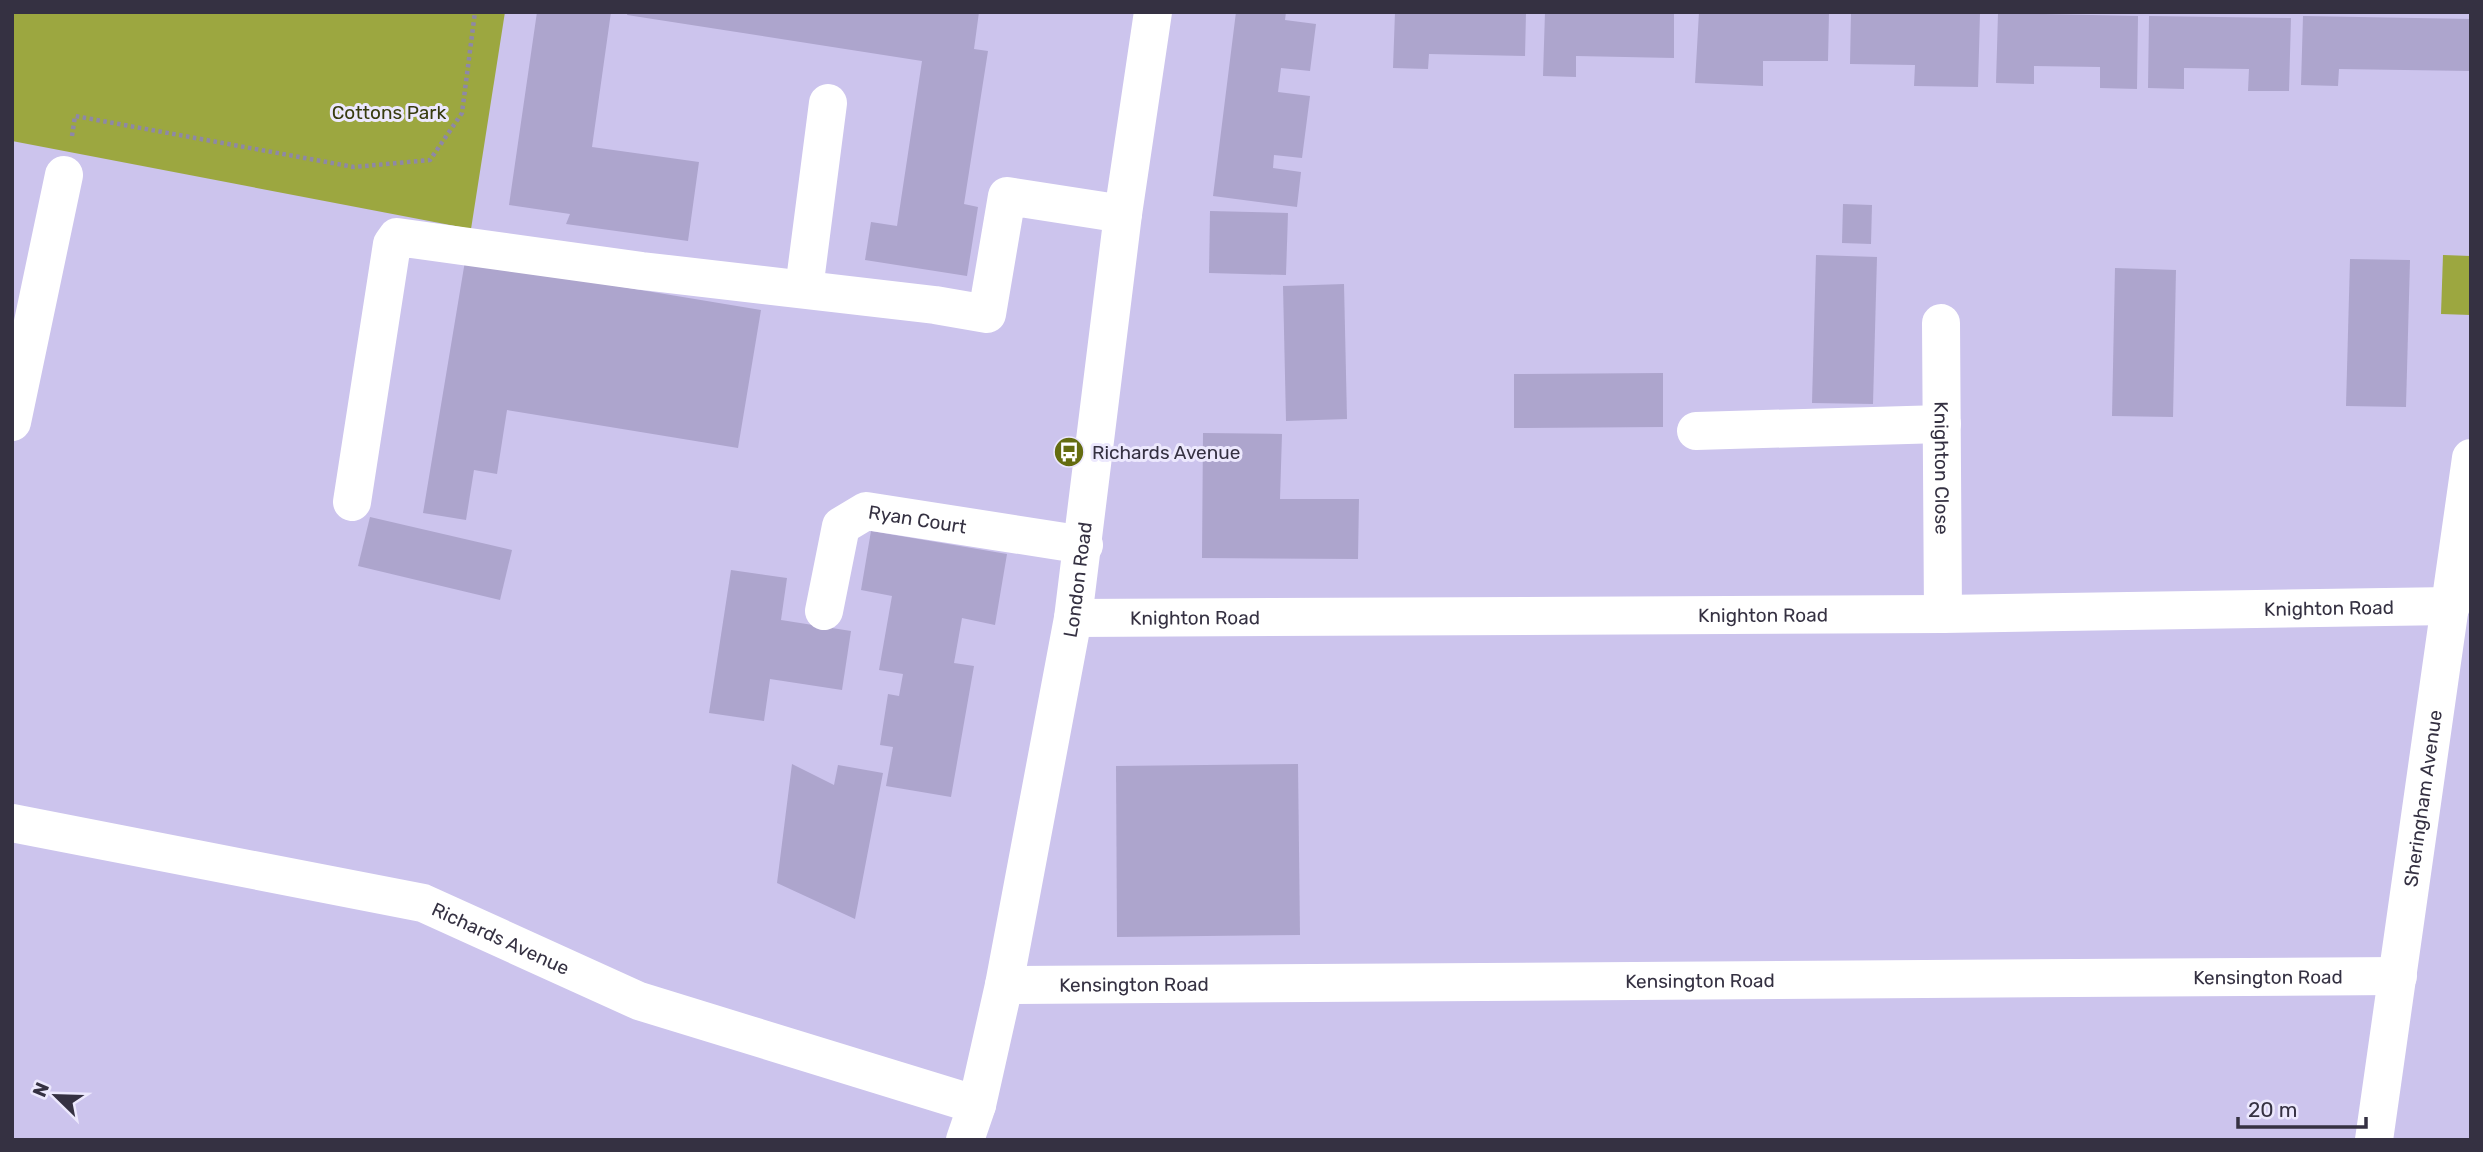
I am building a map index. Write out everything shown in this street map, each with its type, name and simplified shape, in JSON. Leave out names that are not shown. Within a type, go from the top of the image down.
[{"type":"street","name":"London Road","points":[[971,1122],[1004,985],[1073,618],[1084,545],[1122,214],[1153,12]]},
{"type":"street","points":[[804,289],[828,103]]},
{"type":"street","points":[[12,422],[64,175]]},
{"type":"street","points":[[352,502],[392,244],[397,237],[987,314],[1007,196],[1122,214]]},
{"type":"street","name":"Knighton Close","points":[[1941,323],[1943,614]]},
{"type":"street","points":[[1696,430],[1942,424]]},
{"type":"street","name":"Sheringham Avenue","points":[[2374,1140],[2471,458]]},
{"type":"street","name":"Ryan Court","points":[[824,611],[841,526],[866,511],[1084,545]]},
{"type":"street","name":"Knighton Road","points":[[1073,618],[1943,614],[2451,606]]},
{"type":"street","name":"Richards Avenue","points":[[12,823],[423,903],[639,1001],[971,1122]]},
{"type":"street","name":"Kensington Road","points":[[1004,985],[2398,976]]},
{"type":"path","points":[[64,175],[75,116],[354,167],[430,160],[462,114],[475,12]]},
{"type":"green space","name":"Cottons Park","points":[[12,12],[505,12],[471,229],[12,141]]},
{"type":"green space","points":[[2443,255],[2471,256],[2471,315],[2441,314]]},
{"type":"building","points":[[537,12],[611,12],[592,147],[699,162],[688,241],[566,224],[570,214],[509,205]]},
{"type":"building","points":[[628,12],[979,12],[974,49],[988,51],[964,204],[978,207],[967,276],[865,260],[871,222],[897,226],[922,61],[627,15]]},
{"type":"building","points":[[1236,12],[1286,12],[1285,20],[1316,24],[1310,71],[1281,68],[1278,92],[1310,96],[1302,158],[1274,155],[1273,168],[1301,172],[1297,207],[1213,196]]},
{"type":"building","points":[[1395,12],[1526,12],[1525,56],[1429,54],[1428,69],[1393,68]]},
{"type":"building","points":[[1545,12],[1674,12],[1674,58],[1576,56],[1576,77],[1543,76]]},
{"type":"building","points":[[1699,12],[1829,12],[1828,61],[1763,61],[1763,86],[1695,83]]},
{"type":"building","points":[[1851,12],[1980,13],[1978,87],[1914,86],[1915,65],[1850,64]]},
{"type":"building","points":[[1998,13],[2138,16],[2137,89],[2100,88],[2100,67],[2034,66],[2034,84],[1996,83]]},
{"type":"building","points":[[2149,16],[2291,18],[2289,91],[2248,91],[2249,69],[2184,68],[2184,89],[2148,88]]},
{"type":"building","points":[[2303,16],[2471,19],[2471,71],[2339,69],[2338,86],[2301,85]]},
{"type":"building","points":[[1843,204],[1872,205],[1871,244],[1842,243]]},
{"type":"building","points":[[1210,211],[1288,213],[1286,275],[1209,273]]},
{"type":"building","points":[[1816,255],[1877,257],[1873,404],[1812,403]]},
{"type":"building","points":[[2350,259],[2410,260],[2406,407],[2346,406]]},
{"type":"building","points":[[465,261],[761,310],[738,448],[507,410],[497,474],[474,470],[466,520],[423,513]]},
{"type":"building","points":[[2115,268],[2176,270],[2173,417],[2112,416]]},
{"type":"building","points":[[1344,284],[1347,419],[1286,421],[1283,286]]},
{"type":"building","points":[[1663,373],[1663,427],[1514,428],[1514,374]]},
{"type":"building","points":[[1203,433],[1282,434],[1280,499],[1359,499],[1358,559],[1202,558]]},
{"type":"building","points":[[370,517],[512,550],[500,600],[358,566]]},
{"type":"building","points":[[871,531],[1007,554],[995,625],[962,618],[954,663],[974,666],[951,797],[886,786],[893,747],[880,745],[888,694],[899,696],[903,674],[879,670],[892,596],[861,590]]},
{"type":"building","points":[[731,570],[787,578],[781,620],[851,631],[842,690],[770,679],[764,721],[709,713]]},
{"type":"building","points":[[792,764],[834,785],[838,765],[883,773],[855,919],[777,883]]},
{"type":"building","points":[[1298,764],[1300,935],[1117,937],[1116,766]]},
{"type":"place","name":"Richards Avenue","points":[[1069,452]]}]
